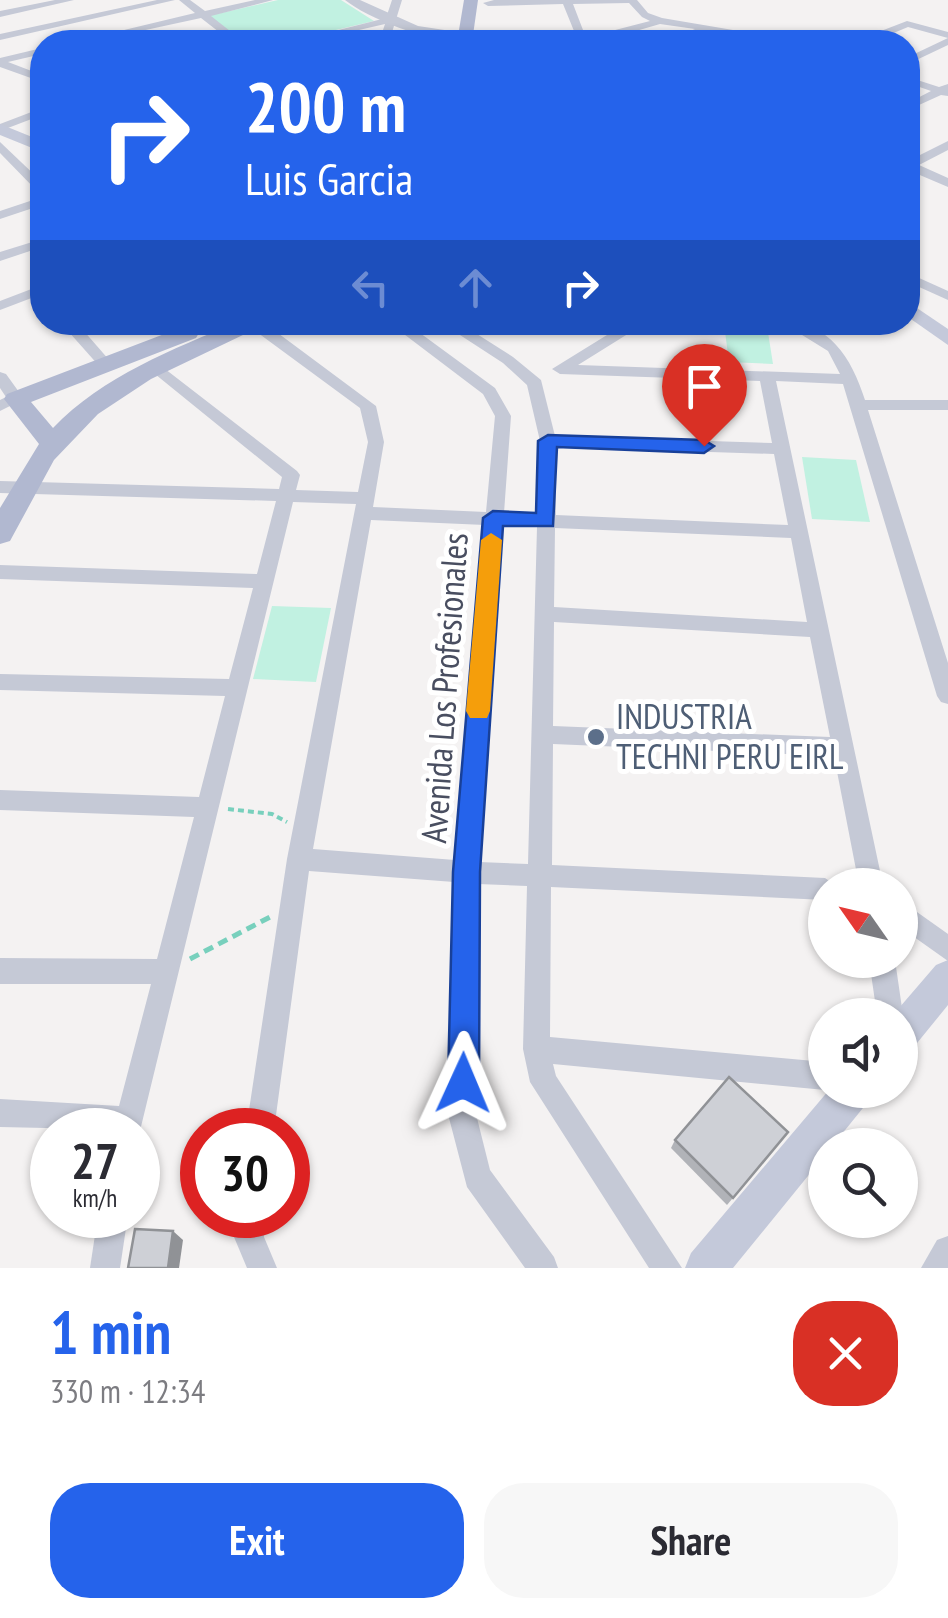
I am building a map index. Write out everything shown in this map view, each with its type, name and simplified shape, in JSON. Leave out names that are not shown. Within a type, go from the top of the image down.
[{"type":"main road","points":[[466,30],[471,0]]},
{"type":"main road","points":[[485,30],[489,1]]},
{"type":"main road","points":[[0,110],[30,137]]},
{"type":"main road","points":[[0,128],[30,128]]},
{"type":"main road","points":[[920,317],[948,338]]},
{"type":"main road","points":[[53,444],[8,402],[105,364],[165,335]]},
{"type":"main road","points":[[0,534],[12,487],[100,400],[156,368],[230,335]]},
{"type":"main road","points":[[918,1013],[948,977]]},
{"type":"main road","points":[[715,1264],[840,1108]]},
{"type":"street","points":[[12,0],[39,28]]},
{"type":"street","points":[[0,14],[69,0]]},
{"type":"street","points":[[30,30],[170,0]]},
{"type":"street","points":[[184,0],[223,30]]},
{"type":"street","points":[[135,30],[268,0]]},
{"type":"street","points":[[351,0],[387,22],[415,30]]},
{"type":"street","points":[[386,30],[397,0]]},
{"type":"street","points":[[566,0],[581,30]]},
{"type":"street","points":[[489,1],[632,0],[645,16],[702,30]]},
{"type":"street","points":[[629,30],[660,21]]},
{"type":"street","points":[[351,30],[387,22]]},
{"type":"street","points":[[893,30],[911,23],[948,38]]},
{"type":"street","points":[[0,37],[30,30]]},
{"type":"street","points":[[920,54],[948,38]]},
{"type":"street","points":[[0,62],[30,54]]},
{"type":"street","points":[[0,62],[30,75]]},
{"type":"street","points":[[920,83],[946,90]]},
{"type":"street","points":[[920,102],[946,90]]},
{"type":"street","points":[[30,121],[0,144],[17,171],[30,180]]},
{"type":"street","points":[[920,159],[948,144]]},
{"type":"street","points":[[920,171],[948,183]]},
{"type":"street","points":[[0,215],[30,205]]},
{"type":"street","points":[[0,257],[30,248]]},
{"type":"street","points":[[920,283],[948,296]]},
{"type":"street","points":[[0,306],[30,296]]},
{"type":"street","points":[[79,335],[105,364]]},
{"type":"street","points":[[263,1108],[299,859],[376,442],[368,406],[273,335]]},
{"type":"street","name":"Avenida Los Profesionales","points":[[413,335],[471,376],[499,403],[503,416],[466,872],[463,1118],[477,1177],[543,1268]]},
{"type":"street","points":[[467,335],[508,360],[535,383],[548,441],[536,1049],[544,1082],[564,1116],[668,1268]]},
{"type":"street","points":[[535,383],[619,335]]},
{"type":"street","points":[[811,335],[834,348],[850,379],[938,636],[948,696]]},
{"type":"street","points":[[132,1108],[292,475],[156,368]]},
{"type":"street","points":[[560,368],[850,379]]},
{"type":"street","points":[[768,376],[867,868]]},
{"type":"street","points":[[0,377],[8,402]]},
{"type":"street","points":[[858,405],[948,405]]},
{"type":"street","points":[[548,441],[782,450]]},
{"type":"street","points":[[12,487],[286,494],[362,506],[493,518],[799,532]]},
{"type":"street","points":[[0,572],[265,581]]},
{"type":"street","points":[[544,614],[819,630]]},
{"type":"street","points":[[0,682],[238,688]]},
{"type":"street","points":[[541,735],[842,747]]},
{"type":"street","points":[[0,800],[208,807]]},
{"type":"street","points":[[299,859],[466,872],[808,888]]},
{"type":"street","points":[[918,926],[948,949]]},
{"type":"street","points":[[0,971],[166,972]]},
{"type":"street","points":[[536,1049],[808,1074]]},
{"type":"street","points":[[0,1113],[30,1116]]},
{"type":"street","points":[[105,1268],[110,1238]]},
{"type":"street","points":[[249,1238],[262,1268]]},
{"type":"street","points":[[936,1268],[948,1251]]},
{"type":"path","points":[[208,807],[272,814],[304,830]]},
{"type":"path","points":[[166,972],[292,906]]},
{"type":"green space","points":[[278,0],[341,0],[374,21],[336,30],[227,30],[208,16]]},
{"type":"green space","points":[[725,335],[768,335],[773,364],[729,362]]},
{"type":"green space","points":[[802,457],[856,460],[870,522],[812,519]]},
{"type":"green space","points":[[272,606],[331,608],[316,682],[253,679]]},
{"type":"building","points":[[729,1077],[788,1132],[733,1198],[675,1140]]},
{"type":"building","points":[[160,1230],[173,1231],[168,1268],[128,1268],[133,1238],[160,1238]]},
{"type":"slow traffic","points":[[478,711],[491,540]]},
{"type":"place","name":"INDUSTRIA TECHNI PERU EIRL","points":[[596,737]]},
{"type":"route","points":[[463,1083],[466,872],[493,518],[546,520],[548,441],[704,446]]}]
